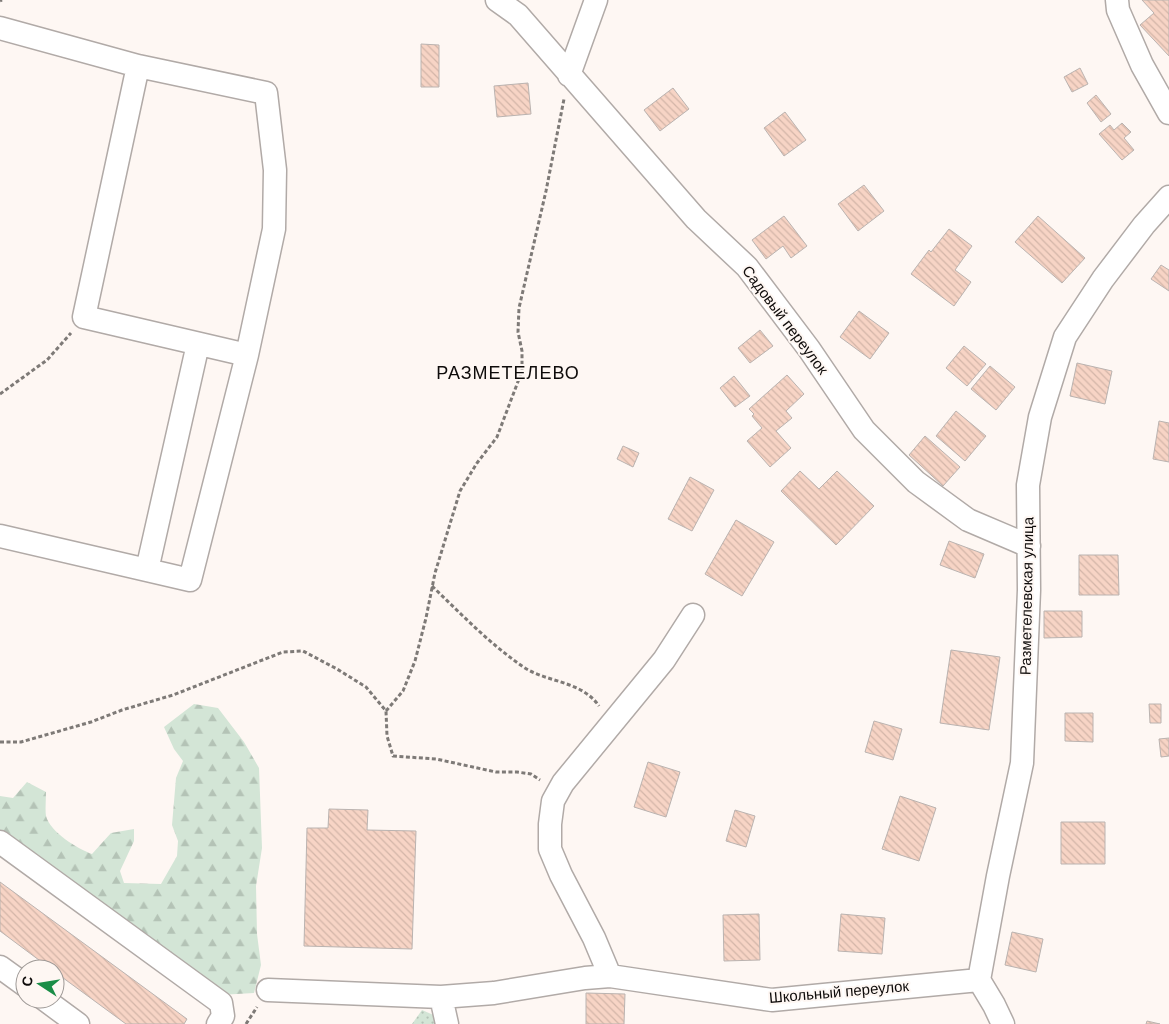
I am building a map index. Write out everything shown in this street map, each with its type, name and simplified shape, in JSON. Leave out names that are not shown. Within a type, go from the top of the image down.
[{"type":"street","name":"Садовый переулок","points":[[498,0],[518,15],[696,219],[747,267],[809,349],[864,430],[916,482],[968,520],[1029,546]]},
{"type":"street","points":[[569,75],[596,0]]},
{"type":"street","points":[[1117,0],[1118,10],[1142,65],[1169,113]]},
{"type":"street","points":[[0,28],[138,66],[266,92],[275,170],[274,228],[247,355],[190,580],[0,536]]},
{"type":"street","points":[[138,66],[84,317],[247,355]]},
{"type":"street","name":"Разметелевская улица","points":[[978,980],[1022,763],[1029,590],[1028,484],[1040,417],[1065,337],[1103,279],[1144,226],[1169,198]]},
{"type":"street","points":[[147,570],[198,344]]},
{"type":"street","points":[[610,976],[594,938],[561,875],[550,849],[550,824],[553,801],[563,783],[664,660],[693,615]]},
{"type":"street","points":[[0,842],[221,1004],[223,1016],[218,1024]]},
{"type":"street","points":[[0,967],[15,978]]},
{"type":"street","name":"Школьный переулок","points":[[268,990],[441,997],[494,993],[585,978],[610,976],[772,1000],[978,980]]},
{"type":"street","points":[[978,980],[1003,1024]]},
{"type":"street","points":[[441,997],[447,1024]]},
{"type":"street","points":[[58,1009],[78,1024]]},
{"type":"path","points":[[386,710],[403,691],[414,661],[434,573],[460,491],[497,437],[522,371],[522,351],[518,332],[519,308],[546,191],[569,75]]},
{"type":"path","points":[[0,394],[47,360],[84,317]]},
{"type":"path","points":[[432,586],[501,650],[524,667],[564,682],[593,698],[600,707],[609,727]]},
{"type":"path","points":[[0,742],[21,742],[91,722],[122,710],[173,695],[283,652],[303,651],[337,668],[366,687],[386,710],[387,736],[393,756],[436,759],[496,772],[531,774],[540,779],[553,801]]},
{"type":"green space","points":[[194,704],[218,708],[244,742],[259,768],[262,848],[256,886],[257,934],[261,965],[254,993],[219,995],[0,834],[0,796],[13,798],[27,782],[46,792],[46,816],[53,828],[65,839],[86,852],[92,854],[111,833],[134,829],[134,841],[120,871],[124,883],[161,884],[177,856],[178,841],[172,825],[176,778],[183,761],[174,749],[164,727]]},
{"type":"green space","points":[[422,1010],[454,1024],[412,1024]]},
{"type":"building","points":[[1142,0],[1169,0],[1169,56],[1140,25],[1154,13]]},
{"type":"building","points":[[421,44],[439,45],[439,87],[421,87]]},
{"type":"building","points":[[1080,68],[1088,84],[1072,92],[1064,77]]},
{"type":"building","points":[[528,83],[531,114],[497,117],[494,86]]},
{"type":"building","points":[[673,88],[689,109],[660,131],[644,110]]},
{"type":"building","points":[[1096,95],[1111,114],[1101,122],[1087,103]]},
{"type":"building","points":[[785,112],[806,140],[784,156],[764,128]]},
{"type":"building","points":[[1122,123],[1131,132],[1124,138],[1134,150],[1122,160],[1099,134],[1110,125],[1114,130]]},
{"type":"building","points":[[864,185],[884,211],[858,231],[838,204]]},
{"type":"building","points":[[784,216],[807,246],[791,258],[783,246],[766,259],[752,240]]},
{"type":"building","points":[[1038,216],[1085,258],[1062,283],[1015,242]]},
{"type":"building","points":[[949,229],[972,246],[955,270],[971,282],[954,306],[911,274],[929,250],[931,252]]},
{"type":"building","points":[[1161,265],[1169,270],[1169,291],[1151,279]]},
{"type":"building","points":[[859,311],[889,333],[870,359],[840,337]]},
{"type":"building","points":[[760,330],[773,346],[750,363],[738,348]]},
{"type":"building","points":[[964,346],[986,364],[967,386],[946,368]]},
{"type":"building","points":[[1077,363],[1112,371],[1105,404],[1070,396]]},
{"type":"building","points":[[990,366],[1015,387],[996,410],[971,389]]},
{"type":"building","points":[[787,375],[804,394],[786,411],[792,418],[776,431],[791,448],[770,467],[747,441],[762,428],[749,409]]},
{"type":"building","points":[[734,376],[750,396],[735,407],[720,388]]},
{"type":"building","points":[[956,411],[986,436],[965,461],[936,436]]},
{"type":"building","points":[[1159,421],[1169,423],[1169,462],[1153,459]]},
{"type":"building","points":[[925,436],[960,467],[943,486],[909,455]]},
{"type":"building","points":[[623,446],[639,453],[633,467],[617,459]]},
{"type":"building","points":[[800,471],[819,489],[837,471],[874,506],[836,545],[781,491]]},
{"type":"building","points":[[690,477],[714,490],[692,531],[668,519]]},
{"type":"building","points":[[736,520],[774,542],[742,596],[705,574]]},
{"type":"building","points":[[949,541],[984,554],[975,578],[940,565]]},
{"type":"building","points":[[1079,555],[1118,555],[1119,595],[1079,595]]},
{"type":"building","points":[[1044,611],[1082,611],[1082,637],[1044,638]]},
{"type":"building","points":[[951,650],[1000,657],[989,730],[940,723]]},
{"type":"building","points":[[1149,704],[1161,704],[1161,723],[1150,723]]},
{"type":"building","points":[[1065,713],[1093,713],[1093,742],[1065,741]]},
{"type":"building","points":[[874,721],[902,729],[893,760],[865,752]]},
{"type":"building","points":[[1169,738],[1169,756],[1161,757],[1159,739]]},
{"type":"building","points":[[648,762],[680,772],[666,817],[634,807]]},
{"type":"building","points":[[900,796],[936,808],[919,861],[882,849]]},
{"type":"building","points":[[329,809],[368,810],[367,830],[416,831],[412,949],[304,946],[307,828],[328,828]]},
{"type":"building","points":[[735,810],[755,816],[746,847],[726,841]]},
{"type":"building","points":[[1061,822],[1105,822],[1105,864],[1061,864]]},
{"type":"building","points":[[0,882],[187,1019],[184,1024],[126,1024],[65,979],[65,959],[38,959],[0,931]]},
{"type":"building","points":[[759,914],[760,960],[724,961],[723,915]]},
{"type":"building","points":[[841,914],[885,918],[882,954],[838,951]]},
{"type":"building","points":[[1012,932],[1043,939],[1036,972],[1005,965]]},
{"type":"building","points":[[586,993],[625,994],[624,1024],[586,1024]]},
{"type":"building","points":[[1147,1021],[1160,1024],[1146,1024]]},
{"type":"district","name":"РАЗМЕТЕЛЕВО","points":[[508,373]]}]
